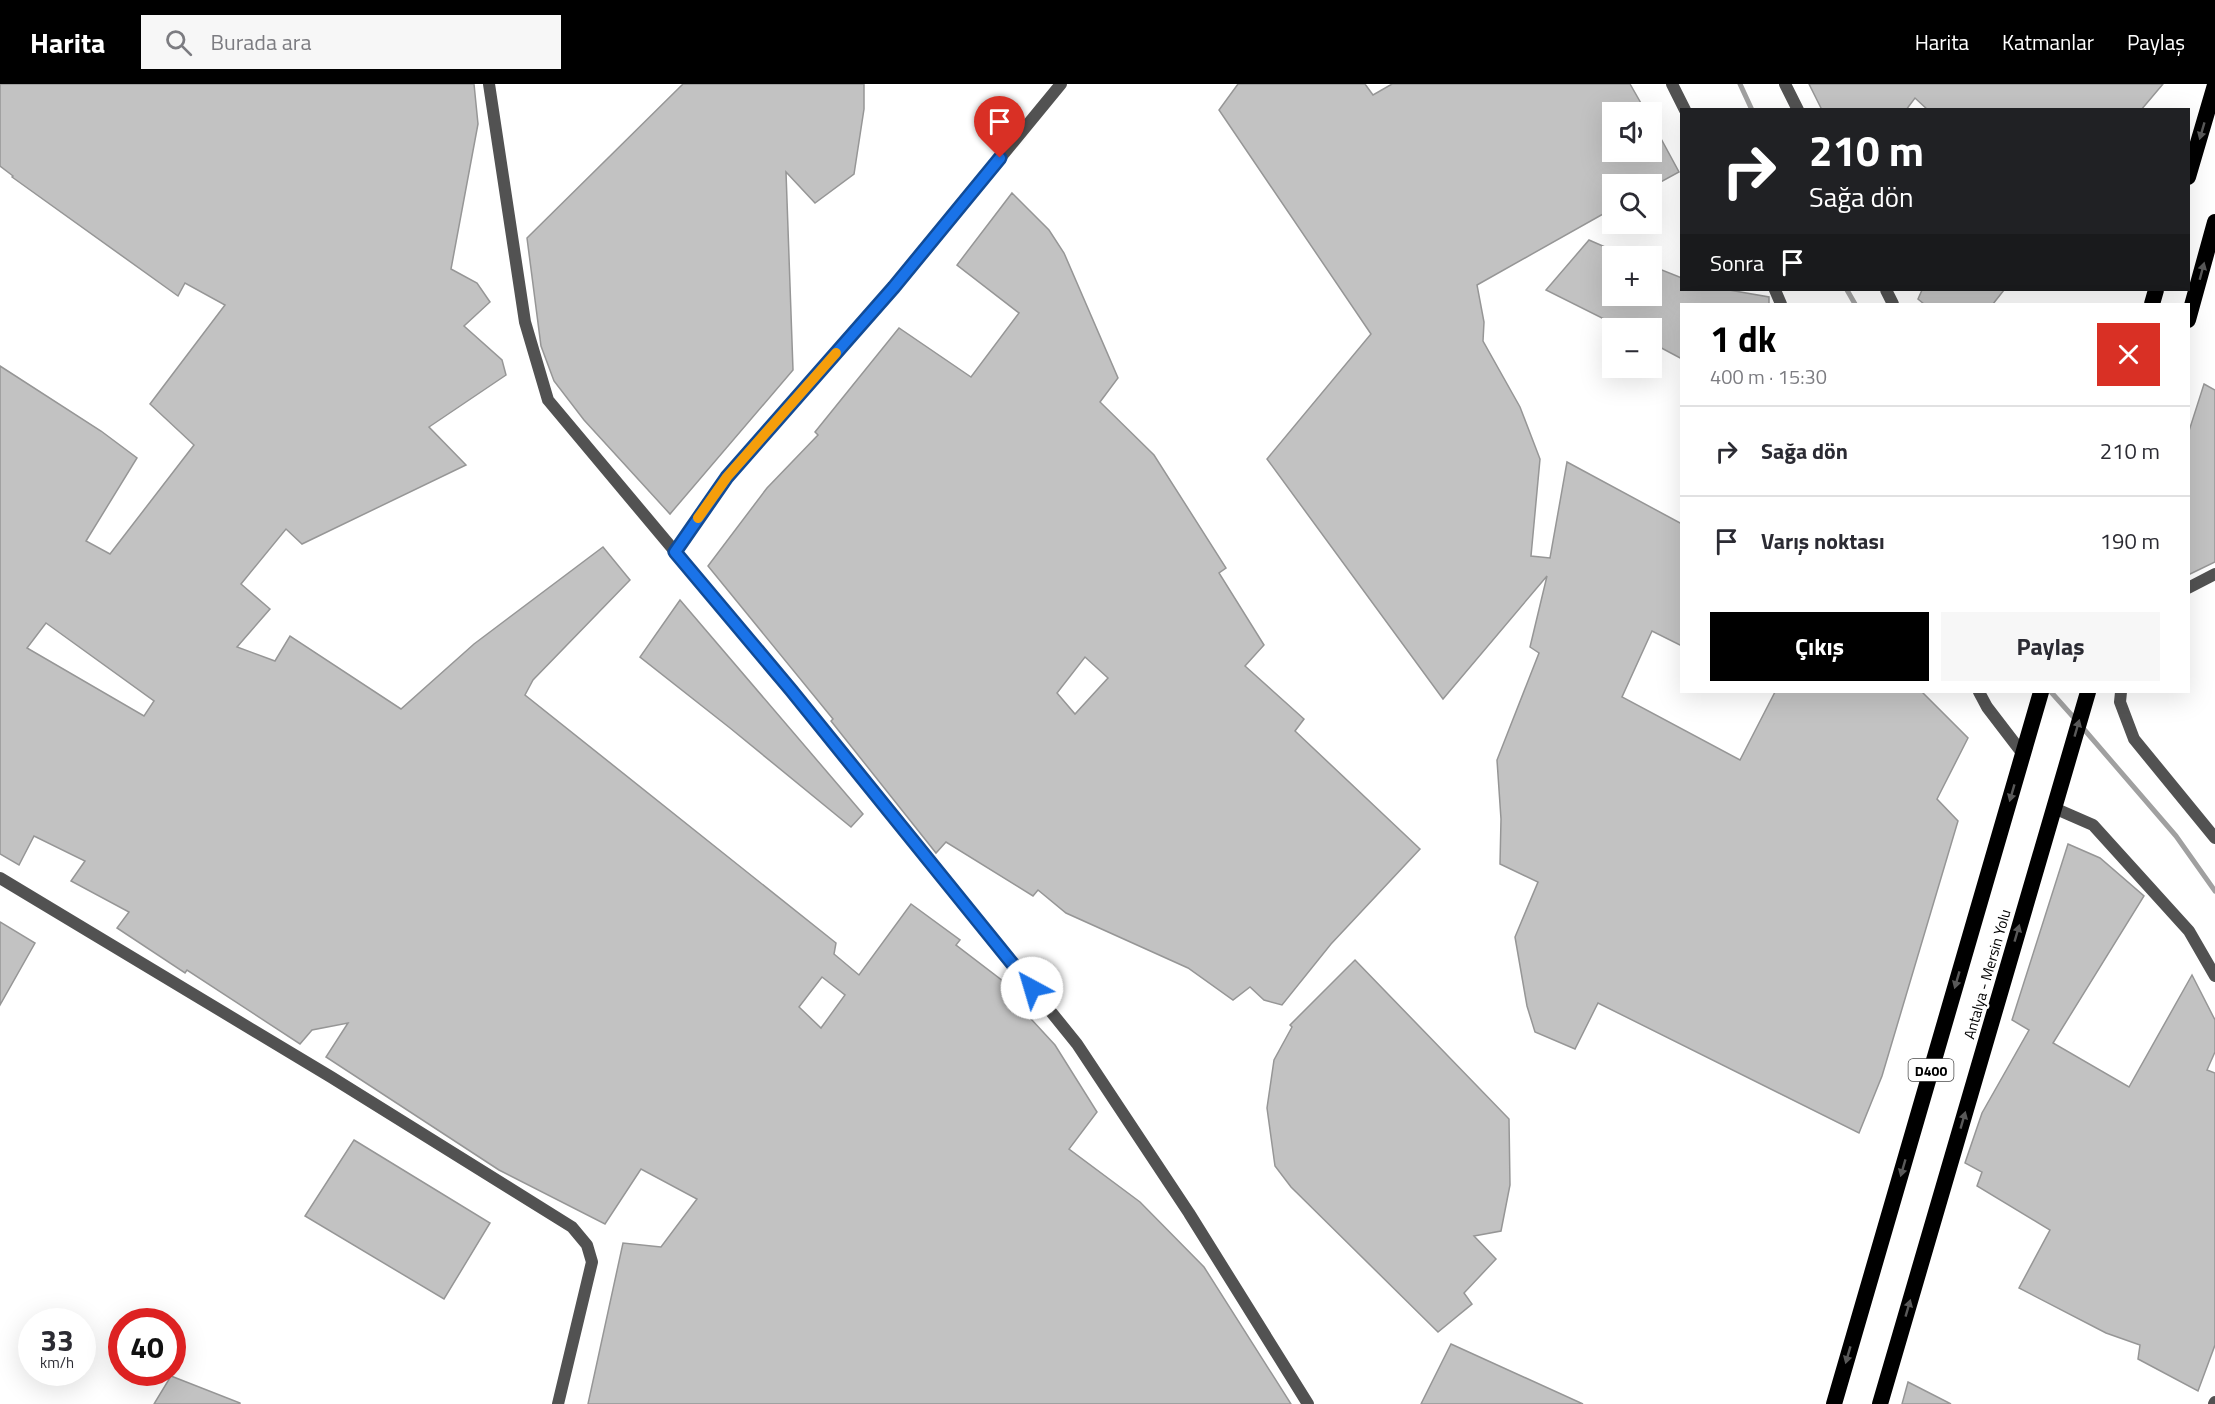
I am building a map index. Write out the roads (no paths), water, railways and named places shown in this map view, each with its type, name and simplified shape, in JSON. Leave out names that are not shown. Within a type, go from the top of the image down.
[{"type":"highway","points":[[2190,170],[2215,85]]},
{"type":"highway","points":[[2190,313],[2215,222]]},
{"type":"highway","name":"Antalya - Mersin Yolu","points":[[1834,1404],[2041,693]]},
{"type":"highway","name":"Antalya - Mersin Yolu","points":[[1880,1404],[2088,693]]},
{"type":"street","points":[[489,84],[525,322],[548,400],[799,699],[1077,1044],[1190,1214],[1308,1404]]},
{"type":"street","points":[[675,552],[727,477],[894,287],[1061,84]]},
{"type":"street","points":[[1672,84],[1684,108]]},
{"type":"street","points":[[1785,84],[1797,108]]},
{"type":"street","points":[[2190,587],[2215,574]]},
{"type":"street","points":[[1980,693],[2023,754]]},
{"type":"street","points":[[2121,693],[2120,702],[2134,739],[2215,838]]},
{"type":"street","points":[[2054,808],[2093,825],[2189,931],[2215,976]]},
{"type":"street","points":[[0,878],[331,1077],[572,1227],[586,1245],[592,1262],[558,1404]]},
{"type":"waterway","points":[[1740,84],[1751,108]]},
{"type":"waterway","points":[[1848,291],[1854,303]]},
{"type":"waterway","points":[[2052,693],[2076,720]]},
{"type":"waterway","points":[[2082,727],[2176,836],[2215,891]]}]
